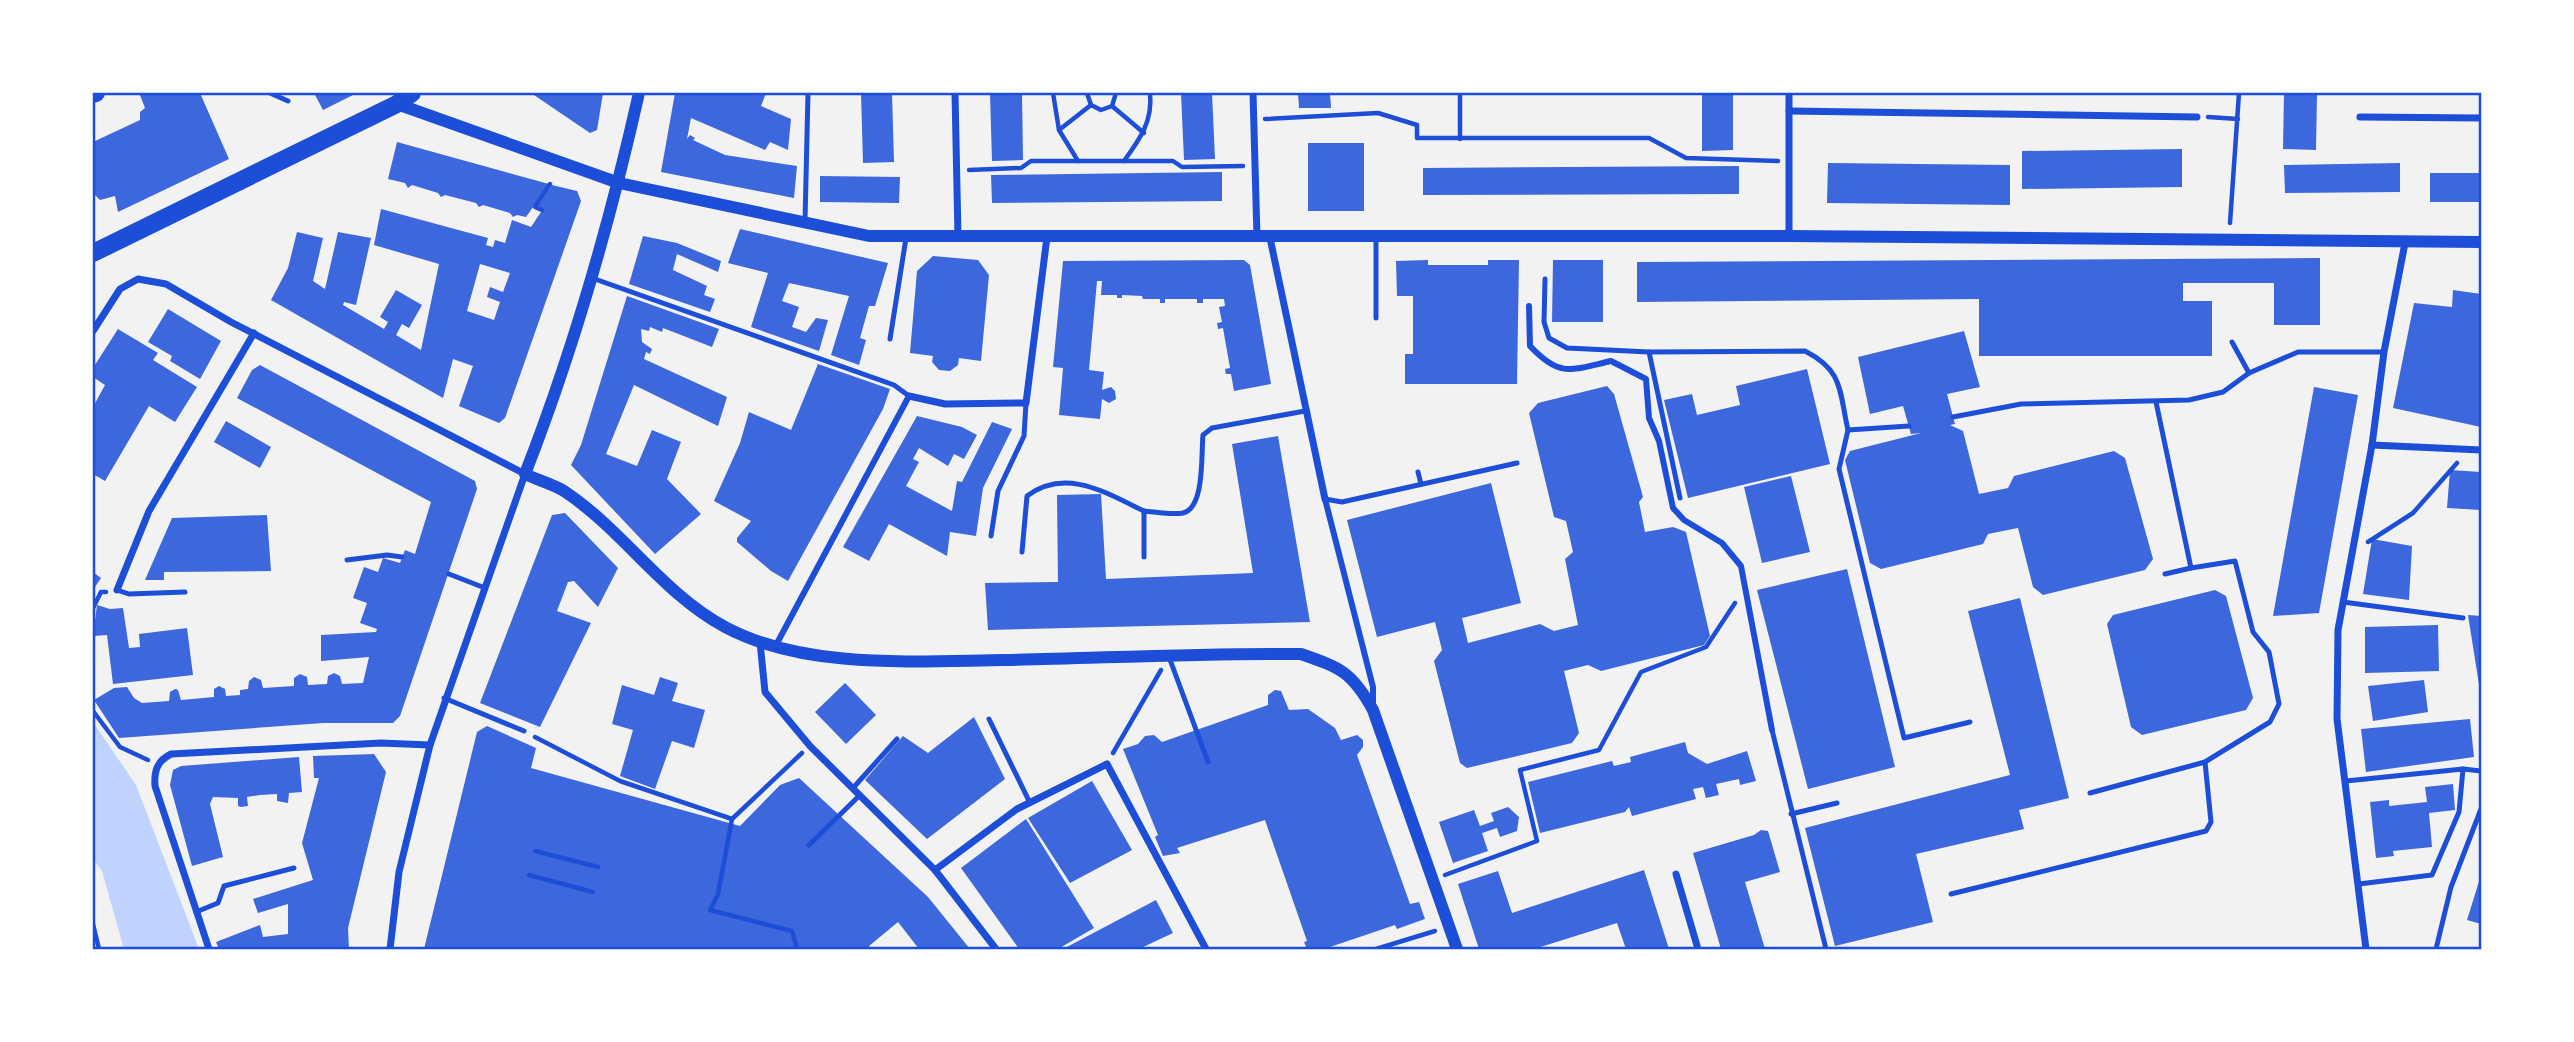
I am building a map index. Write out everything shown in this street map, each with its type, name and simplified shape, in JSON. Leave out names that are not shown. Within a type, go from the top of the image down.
[{"type":"main road","points":[[93,253],[397,104],[412,93]]},
{"type":"street","points":[[390,949],[398,872],[430,745],[591,278],[619,183],[639,93]]},
{"type":"street","points":[[955,93],[958,237]]},
{"type":"street","points":[[1253,93],[1255,166],[1263,238],[1373,687],[1373,710]]},
{"type":"street","points":[[1789,93],[1790,236]]},
{"type":"street","points":[[397,104],[619,183],[869,236],[1790,236],[2481,242]]},
{"type":"street","points":[[1790,111],[2197,117]]},
{"type":"street","points":[[2360,117],[2481,118]]},
{"type":"street","points":[[775,647],[909,396],[945,404],[1027,403],[1047,237]]},
{"type":"street","points":[[2366,949],[2337,719],[2338,630],[2405,243]]},
{"type":"street","points":[[93,331],[120,289],[138,279],[166,284],[254,333],[525,474],[563,490],[616,534],[687,603],[726,627],[775,647],[808,654],[917,662],[1301,654],[1335,666],[1357,682],[1373,710],[1457,949]]},
{"type":"street","points":[[1530,306],[1531,346],[1546,362],[1564,371],[1611,361],[1646,379],[1649,418],[1660,441],[1673,508],[1684,520],[1723,543],[1741,566],[1772,730]]},
{"type":"street","points":[[117,590],[149,510],[254,333]]},
{"type":"street","points":[[2372,445],[2481,450]]},
{"type":"street","points":[[760,642],[765,692],[810,746],[934,870],[996,949]]},
{"type":"street","points":[[209,949],[155,786],[158,765],[171,754],[382,743],[430,745]]},
{"type":"street","points":[[934,870],[1030,803],[1107,764],[1206,949]]},
{"type":"street","points":[[1676,874],[1698,949]]},
{"type":"lane","points":[[270,93],[288,101]]},
{"type":"lane","points":[[805,224],[808,93]]},
{"type":"lane","points":[[890,339],[906,238]]},
{"type":"lane","points":[[1376,238],[1376,318]]},
{"type":"lane","points":[[591,278],[894,385],[909,396]]},
{"type":"lane","points":[[1545,279],[1544,322],[1549,338],[1567,348],[1649,352],[1805,351],[1828,362],[1836,378],[1848,430],[1839,469],[1905,738],[1970,722]]},
{"type":"lane","points":[[2232,342],[2249,373]]},
{"type":"lane","points":[[1649,352],[1680,498]]},
{"type":"lane","points":[[1953,417],[2021,404],[2189,400],[2223,392],[2249,373],[2298,352],[2384,352]]},
{"type":"lane","points":[[2155,401],[2192,568]]},
{"type":"lane","points":[[991,536],[998,491],[1024,436],[1027,403]]},
{"type":"lane","points":[[1022,552],[1027,496],[1038,488],[1086,483],[1144,512],[1184,513],[1192,509],[1198,499],[1203,435],[1212,428],[1305,411]]},
{"type":"lane","points":[[1848,430],[1909,426]]},
{"type":"lane","points":[[1325,499],[1342,502],[1517,463]]},
{"type":"lane","points":[[1419,472],[1421,484]]},
{"type":"lane","points":[[1144,512],[1144,557]]},
{"type":"lane","points":[[346,560],[387,555],[402,557]]},
{"type":"lane","points":[[2090,793],[2205,762],[2270,722],[2279,704],[2269,652],[2253,632],[2235,561],[2165,574]]},
{"type":"lane","points":[[449,574],[485,588]]},
{"type":"lane","points":[[117,590],[129,594],[185,592]]},
{"type":"lane","points":[[2343,602],[2463,618]]},
{"type":"lane","points":[[1169,657],[1208,762]]},
{"type":"lane","points":[[444,698],[524,731]]},
{"type":"lane","points":[[989,719],[1030,803]]},
{"type":"lane","points":[[1772,730],[1826,949]]},
{"type":"lane","points":[[853,788],[897,739]]},
{"type":"lane","points":[[1951,894],[2206,831],[2211,822],[2205,762]]},
{"type":"lane","points":[[2346,781],[2463,769],[2481,771]]},
{"type":"lane","points":[[2359,884],[2432,875],[2459,812],[2463,769]]},
{"type":"lane","points":[[809,845],[860,795]]},
{"type":"lane","points":[[1791,814],[1837,803]]},
{"type":"lane","points":[[2436,949],[2451,887],[2481,809]]},
{"type":"lane","points":[[196,912],[218,903],[224,886],[294,868]]},
{"type":"path","points":[[1053,93],[1059,130],[1079,161]]},
{"type":"path","points":[[1087,93],[1091,105],[1101,110],[1112,106]]},
{"type":"path","points":[[1112,106],[1116,93]]},
{"type":"path","points":[[1124,161],[1144,133],[1151,110],[1150,93]]},
{"type":"path","points":[[1460,93],[1460,139]]},
{"type":"path","points":[[2229,238],[2239,93]]},
{"type":"path","points":[[1059,130],[1091,105]]},
{"type":"path","points":[[1112,106],[1144,133]]},
{"type":"path","points":[[1254,120],[1378,113],[1417,125],[1417,138],[1649,138],[1686,158],[1789,162]]},
{"type":"path","points":[[2197,117],[2238,119]]},
{"type":"path","points":[[956,170],[1021,168],[1031,161],[1173,161],[1182,167],[1255,166]]},
{"type":"path","points":[[542,210],[535,207],[550,184]]},
{"type":"path","points":[[2353,552],[2413,513],[2469,449]]},
{"type":"path","points":[[1433,879],[1537,841],[1520,770],[1599,750],[1641,672],[1706,647],[1745,587]]},
{"type":"path","points":[[1107,764],[1169,657]]},
{"type":"path","points":[[93,711],[120,747],[158,765]]},
{"type":"path","points":[[524,731],[620,781],[732,819]]},
{"type":"path","points":[[797,949],[792,931],[710,910],[718,894],[732,819],[810,746]]},
{"type":"path","points":[[597,867],[535,851],[597,867]]},
{"type":"path","points":[[528,876],[592,892]]},
{"type":"path","points":[[93,923],[99,949]]},
{"type":"path","points":[[1376,949],[1449,927]]},
{"type":"water","points":[[93,722],[136,785],[199,949],[124,949],[102,871],[93,859]]},
{"type":"building","points":[[200,93],[229,159],[118,212],[115,196],[100,200],[93,193],[93,142],[140,120],[140,112],[145,108],[140,95]]},
{"type":"building","points":[[314,93],[357,93],[323,110]]},
{"type":"building","points":[[531,93],[603,93],[597,130],[590,133]]},
{"type":"building","points":[[675,93],[766,93],[761,106],[791,119],[788,150],[770,142],[765,150],[691,118],[687,139],[690,135],[695,138],[693,140],[725,155],[797,166],[794,198],[661,172]]},
{"type":"building","points":[[861,93],[892,93],[894,162],[863,163]]},
{"type":"building","points":[[990,93],[1022,93],[1023,160],[992,161]]},
{"type":"building","points":[[1181,93],[1212,93],[1215,159],[1184,160]]},
{"type":"building","points":[[1298,93],[1330,93],[1331,108],[1299,108]]},
{"type":"building","points":[[1702,93],[1733,93],[1733,150],[1702,151]]},
{"type":"building","points":[[2284,93],[2317,93],[2316,150],[2283,149]]},
{"type":"building","points":[[397,142],[549,184],[526,217],[513,217],[510,213],[483,205],[479,207],[476,203],[445,195],[441,197],[438,193],[412,185],[408,188],[405,183],[388,179]]},
{"type":"building","points":[[1308,143],[1364,143],[1364,211],[1308,211]]},
{"type":"building","points":[[2182,149],[2182,187],[2022,189],[2022,151]]},
{"type":"building","points":[[1828,163],[2010,165],[2010,205],[1827,203]]},
{"type":"building","points":[[2400,163],[2400,192],[2285,193],[2284,165]]},
{"type":"building","points":[[1739,166],[1739,194],[1423,195],[1423,168]]},
{"type":"building","points":[[1222,172],[1222,201],[992,203],[991,175]]},
{"type":"building","points":[[2430,173],[2481,173],[2481,202],[2430,202]]},
{"type":"building","points":[[820,176],[900,177],[899,203],[820,202]]},
{"type":"building","points":[[552,185],[577,191],[581,201],[505,418],[499,423],[459,406],[473,366],[453,359],[443,398],[271,300],[288,268],[297,232],[323,238],[313,281],[325,289],[338,232],[371,238],[356,305],[344,302],[343,305],[384,329],[388,322],[380,317],[396,290],[422,305],[409,328],[402,324],[396,335],[421,350],[439,264],[374,245],[381,209],[488,238],[486,245],[493,247],[495,240],[505,243],[512,220],[531,227],[543,209],[538,206]],"holes":[[[480,264],[510,273],[503,292],[490,287],[487,297],[500,302],[494,320],[467,311]]]},
{"type":"building","points":[[740,229],[888,263],[875,306],[869,306],[860,338],[866,340],[859,365],[831,355],[849,296],[789,283],[782,301],[799,307],[792,327],[806,332],[816,318],[828,320],[819,351],[751,327],[768,273],[728,263]]},
{"type":"building","points":[[643,236],[677,243],[721,261],[718,272],[677,254],[673,270],[707,286],[704,295],[715,299],[710,312],[629,284]]},
{"type":"building","points":[[933,256],[978,260],[989,275],[981,361],[959,358],[958,365],[950,371],[939,370],[932,362],[933,356],[910,353],[917,271]]},
{"type":"building","points":[[2320,258],[2320,325],[2274,325],[2274,283],[2183,283],[2183,301],[2212,301],[2212,356],[1979,356],[1979,299],[1637,302],[1637,262]]},
{"type":"building","points":[[1244,260],[1250,265],[1271,384],[1234,391],[1231,374],[1226,374],[1225,369],[1230,368],[1223,328],[1218,329],[1217,323],[1222,322],[1219,307],[1225,306],[1224,299],[1203,299],[1203,303],[1197,303],[1197,299],[1165,299],[1165,303],[1160,303],[1160,299],[1143,299],[1142,296],[1122,295],[1122,298],[1117,298],[1117,295],[1101,295],[1102,281],[1097,281],[1089,370],[1104,372],[1102,390],[1111,387],[1115,391],[1116,399],[1109,403],[1102,399],[1100,419],[1059,415],[1063,368],[1053,367],[1063,261]]},
{"type":"building","points":[[1428,260],[1428,265],[1488,265],[1488,260],[1519,260],[1517,384],[1405,384],[1405,354],[1413,354],[1413,296],[1397,296],[1396,261]]},
{"type":"building","points":[[1553,260],[1603,260],[1603,322],[1552,322]]},
{"type":"building","points":[[2453,290],[2481,294],[2481,427],[2393,408],[2414,303],[2452,307]]},
{"type":"building","points":[[627,296],[719,329],[712,347],[663,328],[662,332],[650,327],[649,331],[641,329],[642,342],[652,349],[650,354],[646,352],[644,359],[727,397],[718,426],[634,385],[606,454],[637,466],[652,430],[681,442],[667,479],[701,514],[655,554],[571,465],[581,445]]},
{"type":"building","points":[[168,309],[221,341],[200,379],[170,361],[172,356],[148,342]]},
{"type":"building","points":[[118,329],[158,353],[153,360],[197,387],[175,422],[149,406],[105,481],[93,474],[93,407],[105,385],[93,377],[93,368]]},
{"type":"building","points":[[1964,331],[1980,387],[1947,394],[1955,424],[1950,425],[1963,431],[1979,494],[2008,488],[2014,476],[2114,451],[2125,458],[2153,559],[2145,570],[2043,595],[2033,587],[2018,528],[1988,534],[1983,544],[1881,569],[1870,563],[1845,460],[1850,451],[1921,433],[1911,434],[1903,406],[1870,414],[1858,357]]},
{"type":"building","points":[[818,364],[890,389],[883,409],[788,581],[771,571],[737,542],[737,538],[751,521],[714,501],[740,443],[749,412],[791,430]]},
{"type":"building","points":[[260,365],[475,481],[477,489],[400,716],[393,723],[323,723],[119,738],[94,700],[114,688],[127,687],[134,698],[142,703],[169,701],[170,692],[175,689],[178,690],[181,700],[214,697],[214,689],[219,686],[225,689],[226,696],[240,695],[240,690],[248,689],[249,681],[254,677],[261,680],[263,688],[294,686],[294,678],[300,674],[307,677],[308,685],[327,684],[328,676],[334,673],[340,676],[342,684],[363,683],[369,657],[321,661],[321,635],[376,632],[377,629],[360,623],[367,603],[353,598],[364,567],[378,572],[383,558],[400,563],[405,550],[415,554],[431,502],[237,398],[252,370]]},
{"type":"building","points":[[1807,369],[1830,464],[1688,498],[1664,400],[1692,394],[1697,415],[1740,405],[1736,386]]},
{"type":"building","points":[[1607,386],[1614,394],[1643,497],[1639,502],[1645,532],[1673,527],[1686,532],[1710,636],[1704,645],[1601,671],[1588,665],[1564,671],[1579,733],[1572,743],[1467,768],[1460,763],[1434,661],[1442,650],[1435,622],[1377,637],[1347,520],[1491,483],[1521,603],[1462,618],[1468,643],[1540,624],[1554,631],[1578,625],[1565,559],[1573,552],[1566,521],[1554,517],[1529,413],[1538,403]]},
{"type":"building","points":[[2314,387],[2358,395],[2319,613],[2273,616]]},
{"type":"building","points":[[917,416],[962,427],[977,435],[964,459],[954,454],[948,466],[919,448],[913,459],[919,462],[906,486],[952,511],[957,481],[962,482],[992,422],[1012,429],[983,488],[976,536],[950,532],[947,556],[889,524],[869,561],[843,547]]},
{"type":"building","points":[[226,421],[271,447],[260,468],[214,442]]},
{"type":"building","points":[[1278,436],[1310,622],[988,630],[985,583],[1058,582],[1057,495],[1101,494],[1106,579],[1253,573],[1232,444]]},
{"type":"building","points":[[2450,470],[2481,472],[2481,510],[2447,508]]},
{"type":"building","points":[[1791,476],[1810,552],[1762,563],[1744,487]]},
{"type":"building","points":[[565,513],[618,568],[598,607],[574,581],[568,582],[557,611],[591,623],[540,727],[480,703],[552,515]]},
{"type":"building","points":[[267,515],[271,571],[164,572],[164,580],[145,580],[172,518]]},
{"type":"building","points":[[2372,539],[2412,546],[2409,600],[2363,594]]},
{"type":"building","points":[[1847,569],[1895,767],[1808,789],[1757,590]]},
{"type":"building","points":[[93,572],[101,578],[93,590]]},
{"type":"building","points":[[2215,590],[2226,596],[2253,698],[2246,710],[2142,735],[2131,727],[2107,624],[2113,615]]},
{"type":"building","points":[[2020,598],[2069,798],[2019,810],[2024,829],[1916,854],[1933,922],[1835,946],[1805,828],[2010,775],[1968,611]]},
{"type":"building","points":[[97,605],[110,609],[123,608],[129,648],[140,647],[139,634],[187,628],[193,675],[113,684],[107,635],[93,636]]},
{"type":"building","points":[[2468,615],[2481,616],[2481,691],[2480,691]]},
{"type":"building","points":[[2438,625],[2439,671],[2365,673],[2365,627]]},
{"type":"building","points":[[660,677],[678,683],[672,701],[705,710],[694,748],[672,741],[655,789],[620,776],[633,730],[612,724],[622,685],[654,695]]},
{"type":"building","points":[[2424,680],[2428,712],[2373,721],[2368,686]]},
{"type":"building","points":[[845,683],[876,715],[846,744],[815,712]]},
{"type":"building","points":[[1275,690],[1281,691],[1289,710],[1308,709],[1335,728],[1341,740],[1357,735],[1363,740],[1363,747],[1357,755],[1410,904],[1419,902],[1425,919],[1397,929],[1395,925],[1330,947],[1331,949],[1307,949],[1304,942],[1307,941],[1265,820],[1177,848],[1180,853],[1163,856],[1155,837],[1158,835],[1123,749],[1138,744],[1145,736],[1154,735],[1162,742],[1268,705],[1268,695]]},
{"type":"building","points":[[974,717],[1005,779],[927,839],[865,780],[903,736],[928,753]]},
{"type":"building","points":[[2470,719],[2474,757],[2366,772],[2361,729]]},
{"type":"building","points":[[487,726],[536,748],[531,768],[740,826],[780,785],[799,778],[928,897],[970,949],[919,949],[898,922],[869,946],[871,949],[424,949],[477,732]]},
{"type":"building","points":[[1685,742],[1688,753],[1707,764],[1747,751],[1756,781],[1740,785],[1739,779],[1716,784],[1719,795],[1706,798],[1703,787],[1693,789],[1696,799],[1632,816],[1629,807],[1625,812],[1540,833],[1528,782],[1612,761],[1614,766],[1631,762],[1630,757]]},
{"type":"building","points":[[374,754],[386,772],[348,928],[349,949],[219,949],[216,942],[260,925],[263,937],[288,934],[288,904],[258,913],[253,899],[313,880],[302,843],[319,778],[314,778],[313,756]]},
{"type":"building","points":[[299,757],[302,792],[289,793],[288,803],[277,801],[277,794],[247,797],[248,806],[241,807],[238,806],[238,798],[213,797],[210,804],[223,857],[192,866],[170,785],[173,770],[181,766]]},
{"type":"building","points":[[1092,781],[1132,850],[1070,883],[1028,818]]},
{"type":"building","points":[[2453,784],[2455,810],[2429,813],[2432,847],[2393,851],[2394,856],[2376,858],[2370,802],[2389,800],[2389,806],[2427,802],[2425,787]]},
{"type":"building","points":[[1508,807],[1519,817],[1517,831],[1500,837],[1497,828],[1482,833],[1488,851],[1453,863],[1439,822],[1474,810],[1480,826],[1494,821],[1491,813]]},
{"type":"building","points":[[1026,819],[1094,928],[1058,949],[1019,949],[961,868]]},
{"type":"building","points":[[1761,830],[1768,831],[1780,872],[1745,882],[1765,949],[1721,949],[1693,853],[1754,835]]},
{"type":"building","points":[[1644,870],[1669,949],[1626,949],[1617,923],[1534,949],[1479,949],[1458,884],[1498,871],[1512,913]]},
{"type":"building","points":[[2481,875],[2481,924],[2467,920]]},
{"type":"building","points":[[1156,900],[1173,933],[1139,949],[1063,949]]}]
